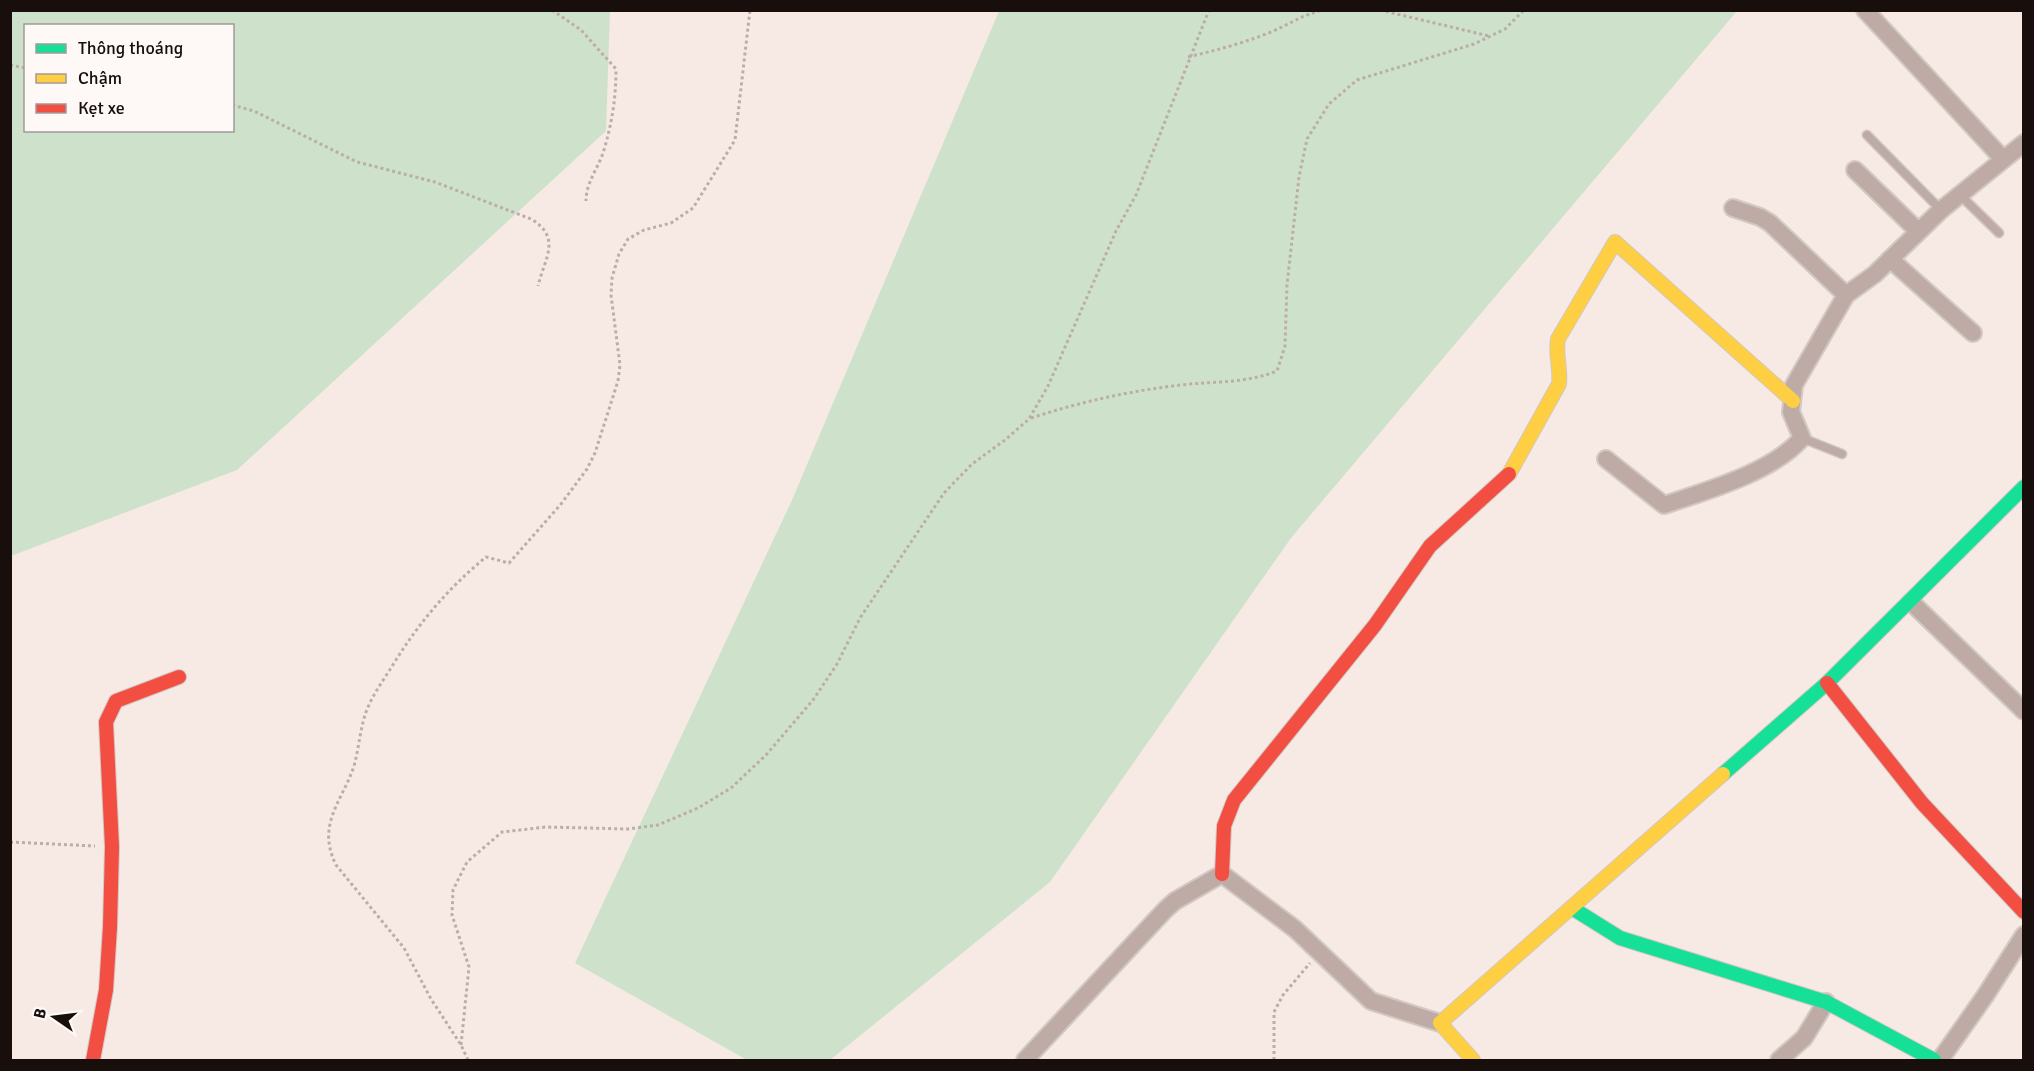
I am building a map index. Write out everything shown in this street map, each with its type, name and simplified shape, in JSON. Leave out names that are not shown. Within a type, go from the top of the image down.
[{"type":"street","points":[[1865,10],[2003,159]]},
{"type":"street","points":[[1606,459],[1664,505],[1737,480],[1794,447],[1802,438],[1791,412],[1794,385],[1846,295],[1890,259],[1941,210],[2024,143]]},
{"type":"street","points":[[1855,170],[1918,231]]},
{"type":"street","points":[[1733,208],[1760,217],[1770,223],[1846,295]]},
{"type":"street","points":[[1222,874],[1224,824],[1227,810],[1234,800],[1375,625],[1423,553],[1503,480],[1525,450],[1559,384],[1562,371],[1556,351],[1558,339],[1615,242],[1793,401]]},
{"type":"street","points":[[1890,259],[1973,333]]},
{"type":"street","points":[[1440,1023],[1827,683],[1911,602],[2024,487]]},
{"type":"street","points":[[1911,602],[2024,711]]},
{"type":"street","points":[[93,1060],[106,990],[112,847],[106,722],[116,701],[179,677]]},
{"type":"street","points":[[1827,683],[1922,802],[2024,912]]},
{"type":"street","points":[[1222,874],[1295,929],[1371,1001],[1440,1023],[1473,1060]]},
{"type":"street","points":[[1024,1060],[1164,910],[1175,901],[1222,874]]},
{"type":"street","points":[[1572,908],[1620,939],[1826,1002],[1934,1060]]},
{"type":"street","points":[[1940,1060],[1986,996],[2024,936]]},
{"type":"street","points":[[1779,1060],[1804,1038],[1826,1002]]},
{"type":"lane","points":[[1867,135],[1941,210]]},
{"type":"lane","points":[[1960,195],[1998,233]]},
{"type":"lane","points":[[1802,438],[1842,454]]},
{"type":"path","points":[[552,10],[581,30],[616,69],[616,98],[612,122],[602,155],[586,189],[586,201]]},
{"type":"path","points":[[468,1060],[431,999],[404,948],[336,865],[329,850],[333,807],[354,765],[370,701],[408,640],[432,608],[458,580],[486,557],[509,563],[561,504],[587,469],[595,453],[618,381],[620,365],[611,295],[612,278],[619,254],[628,239],[644,230],[671,223],[693,208],[727,155],[738,125],[750,10]]},
{"type":"path","points":[[461,1045],[469,967],[452,915],[453,890],[467,862],[502,832],[546,827],[628,829],[658,825],[698,808],[731,788],[766,755],[813,700],[837,664],[860,618],[944,493],[972,464],[1005,440],[1029,418],[1048,386],[1116,231],[1136,195],[1188,57],[1209,10]]},
{"type":"path","points":[[1188,57],[1222,49],[1273,31],[1302,15],[1323,10]]},
{"type":"path","points":[[1380,10],[1490,37]]},
{"type":"path","points":[[1029,418],[1109,396],[1183,385],[1256,379],[1276,371],[1285,346],[1287,285],[1293,218],[1307,138],[1329,104],[1357,80],[1398,65],[1444,55],[1490,37],[1505,29],[1524,10]]},
{"type":"path","points":[[234,106],[254,111],[357,162],[435,182],[531,219],[544,227],[550,239],[538,286]]},
{"type":"path","points":[[10,842],[112,847]]},
{"type":"path","points":[[1274,1060],[1274,1012],[1283,995],[1318,952]]},
{"type":"green space","points":[[11,10],[610,11],[606,131],[237,470],[11,556]]},
{"type":"green space","points":[[999,11],[1737,11],[1291,538],[1050,882],[830,1060],[747,1060],[575,963],[792,500]]},
{"type":"traffic: fast","points":[[1723,774],[1827,683],[2024,487]]},
{"type":"traffic: fast","points":[[1572,908],[1620,938],[1826,1002],[1934,1060]]},
{"type":"traffic: slow","points":[[1509,474],[1559,384],[1558,339],[1615,242],[1793,401]]},
{"type":"traffic: slow","points":[[1473,1060],[1440,1023],[1723,774]]},
{"type":"traffic: jam","points":[[1222,874],[1224,826],[1234,800],[1375,625],[1430,546],[1509,474]]},
{"type":"traffic: jam","points":[[93,1060],[106,990],[110,927],[112,847],[106,722],[116,701],[179,677]]},
{"type":"traffic: jam","points":[[1827,683],[1922,803],[2024,912]]}]
